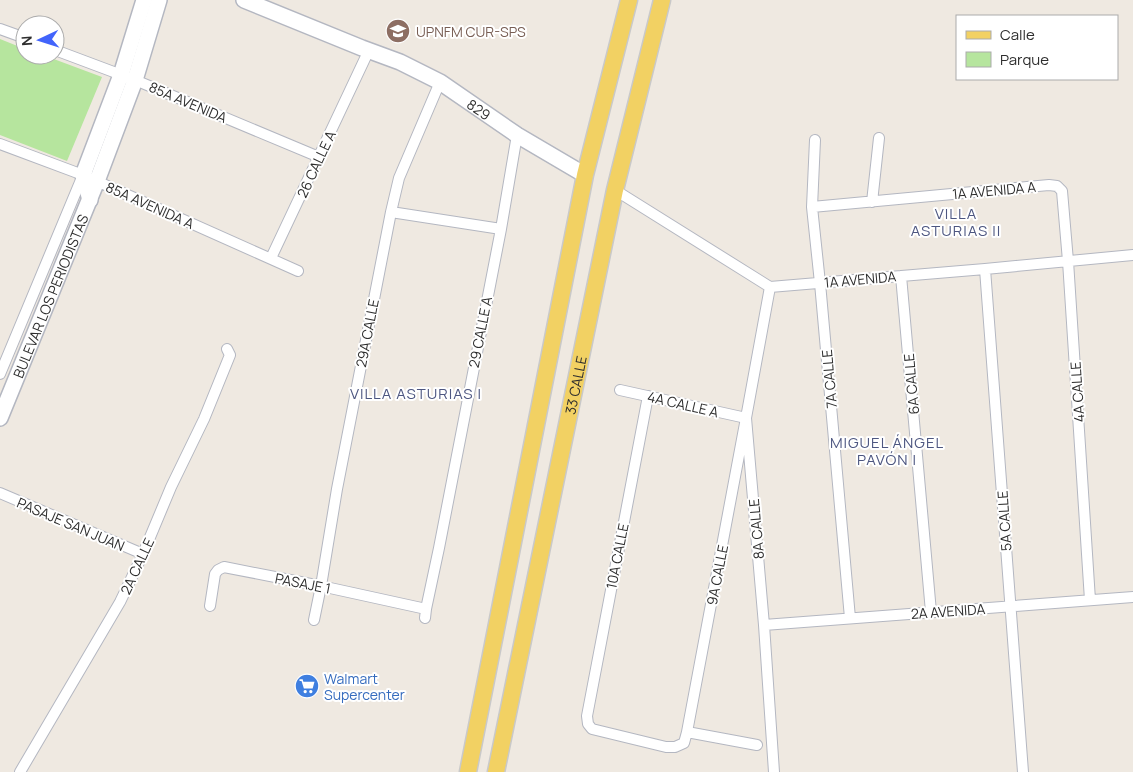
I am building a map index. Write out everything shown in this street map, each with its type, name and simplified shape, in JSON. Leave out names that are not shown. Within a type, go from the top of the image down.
[{"type":"main road","points":[[468,772],[585,176],[629,0]]},
{"type":"main road","name":"33 CALLE","points":[[496,772],[615,190],[662,0]]},
{"type":"street","name":"BULEVAR LOS PERIODISTAS","points":[[128,77],[144,0]]},
{"type":"street","name":"BULEVAR LOS PERIODISTAS","points":[[0,374],[90,178],[159,0]]},
{"type":"street","name":"829","points":[[244,0],[400,62],[440,82],[517,135],[585,176]]},
{"type":"street","points":[[0,29],[15,34]]},
{"type":"street","name":"26 CALLE A","points":[[272,258],[369,50]]},
{"type":"street","name":"85A AVENIDA","points":[[65,54],[128,77],[319,157]]},
{"type":"street","name":"29A CALLE","points":[[314,620],[337,489],[391,212],[399,178],[440,82]]},
{"type":"street","name":"29 CALLE A","points":[[425,614],[501,229],[517,135]]},
{"type":"street","points":[[872,202],[879,138]]},
{"type":"street","name":"7A CALLE","points":[[815,140],[812,207],[850,618]]},
{"type":"street","name":"85A AVENIDA A","points":[[0,144],[90,178],[298,271]]},
{"type":"street","name":"BULEVAR LOS PERIODISTAS","points":[[0,418],[90,200],[90,178]]},
{"type":"street","name":"1A AVENIDA A","points":[[812,207],[1049,185],[1057,186]]},
{"type":"street","name":"4A CALLE","points":[[1057,186],[1062,191],[1068,261],[1090,600]]},
{"type":"street","points":[[615,190],[770,287]]},
{"type":"street","points":[[391,212],[501,229]]},
{"type":"street","name":"1A AVENIDA","points":[[770,287],[1133,255]]},
{"type":"street","name":"5A CALLE","points":[[985,269],[1023,772]]},
{"type":"street","name":"6A CALLE","points":[[901,276],[930,612]]},
{"type":"street","name":"8A CALLE","points":[[770,287],[746,418],[764,624],[774,772]]},
{"type":"street","name":"2A CALLE","points":[[20,772],[120,602],[143,554],[171,487],[204,419],[230,355],[227,349]]},
{"type":"street","name":"4A CALLE A","points":[[620,390],[746,418]]},
{"type":"street","name":"10A CALLE","points":[[648,396],[587,716],[588,724],[592,729],[666,747],[675,747],[684,743],[688,732]]},
{"type":"street","name":"9A CALLE","points":[[688,732],[746,418]]},
{"type":"street","name":"PASAJE SAN JUAN","points":[[0,493],[143,554]]},
{"type":"street","name":"PASAJE 1","points":[[210,606],[215,574],[224,567],[321,586],[425,614]]},
{"type":"street","name":"2A AVENIDA","points":[[764,624],[1133,597]]},
{"type":"street","points":[[688,732],[757,745]]},
{"type":"green space","points":[[0,39],[15,45],[15,65],[65,65],[65,63],[102,77],[67,161],[0,135]]},
{"type":"place","name":"UPNFM CUR-SPS","points":[[398,31]]},
{"type":"place","name":"Walmart Supercenter","points":[[307,686]]},
{"type":"district","name":"VILLA ASTURIAS II","points":[[956,222]]},
{"type":"district","name":"VILLA ASTURIAS I","points":[[416,393]]},
{"type":"district","name":"MIGUEL ÁNGEL PAVÓN I","points":[[887,450]]}]
